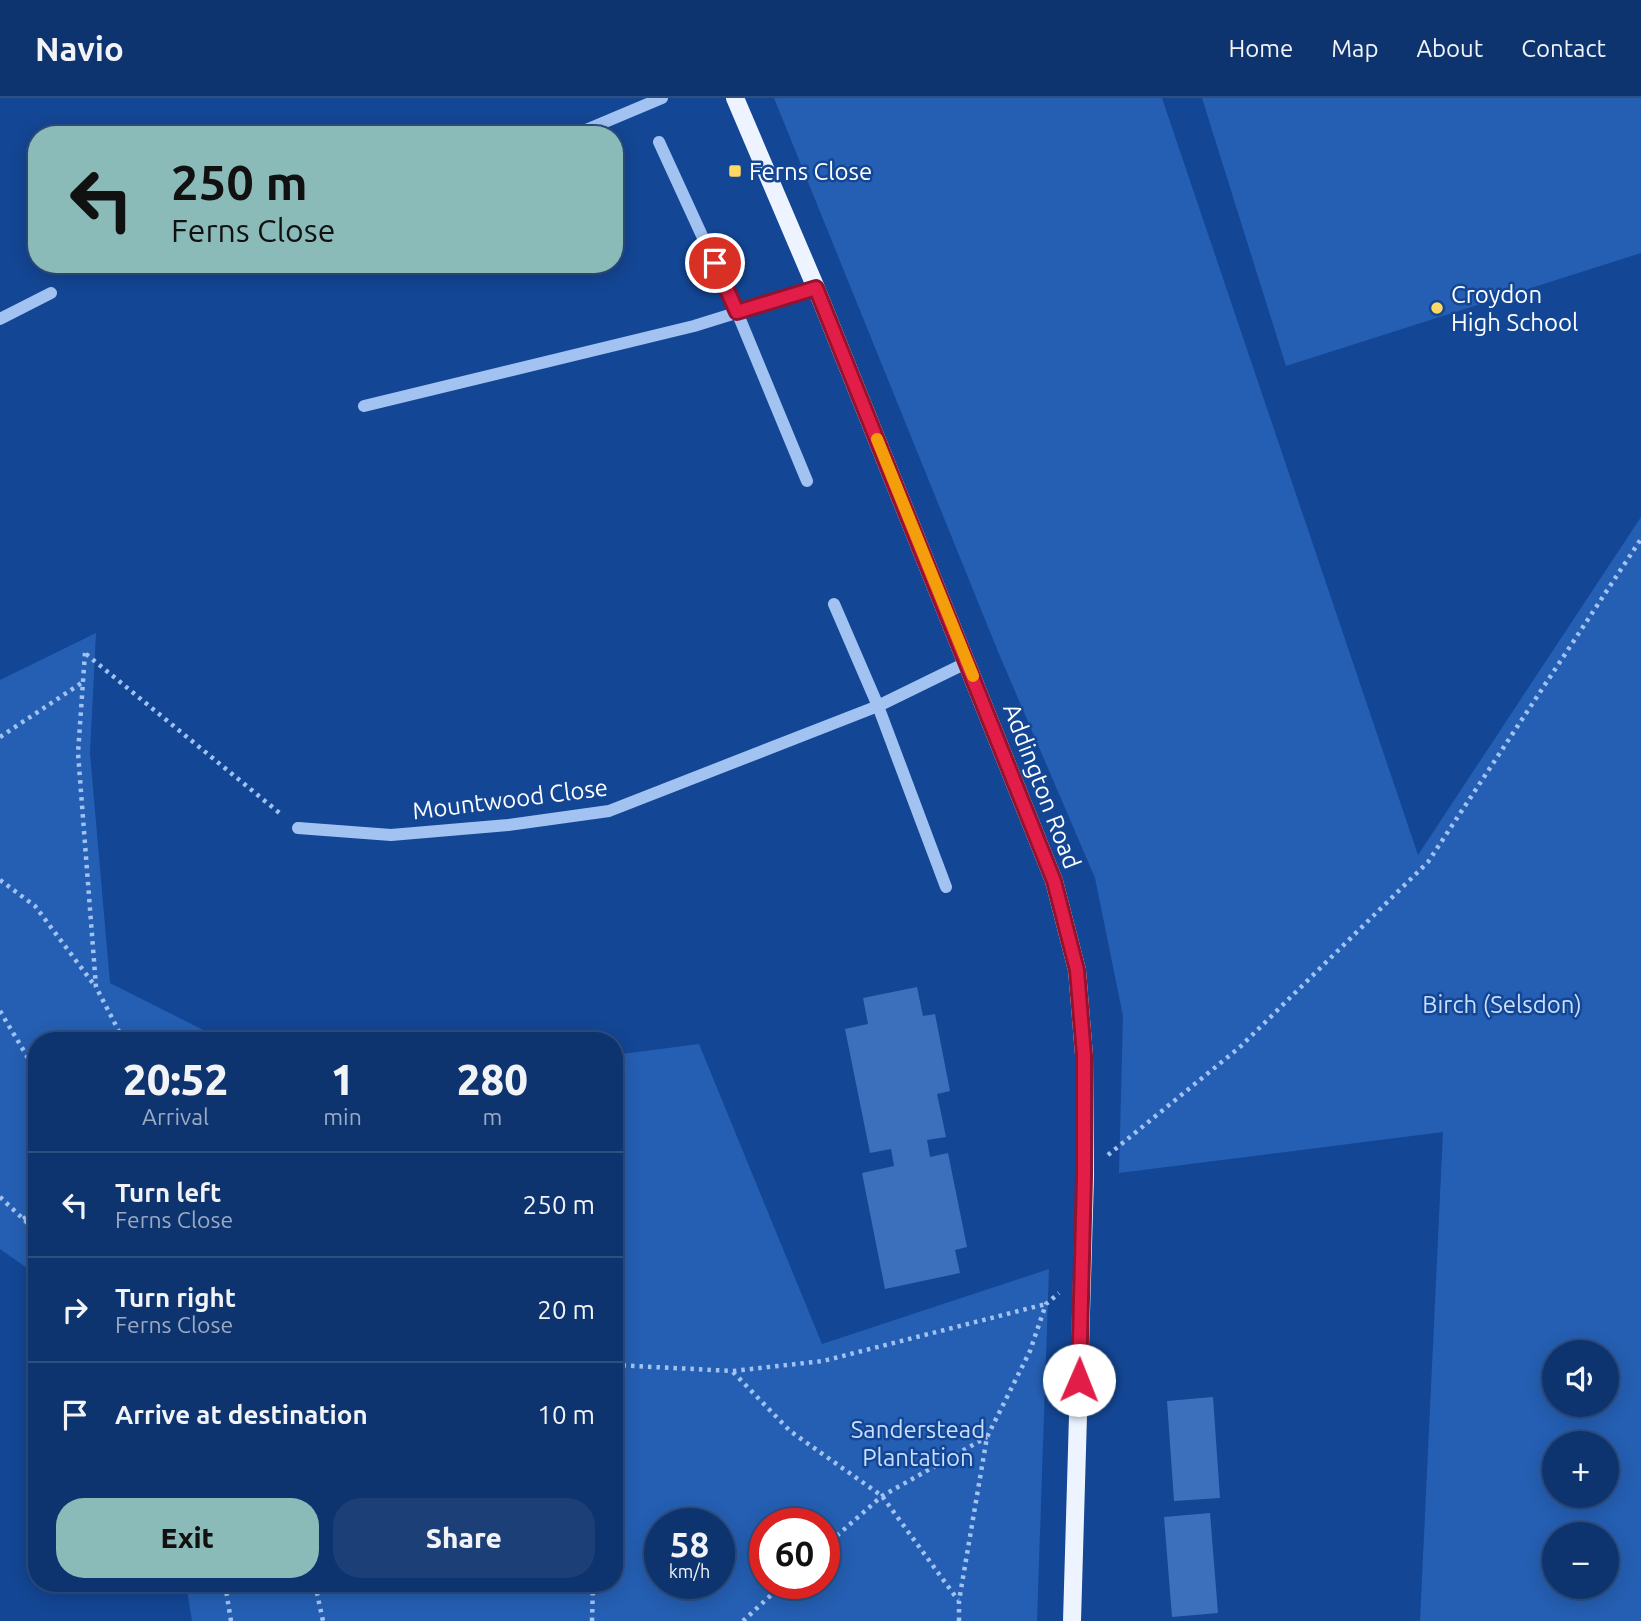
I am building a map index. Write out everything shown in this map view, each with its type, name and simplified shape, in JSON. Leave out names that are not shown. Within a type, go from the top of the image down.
[{"type":"main road","name":"Addington Road","points":[[735,98],[816,288],[1054,881],[1077,970],[1084,1055],[1084,1176],[1072,1621]]},
{"type":"street","points":[[595,126],[662,98]]},
{"type":"street","points":[[659,142],[737,312],[807,481]]},
{"type":"street","points":[[364,406],[510,373],[694,326],[816,288]]},
{"type":"street","points":[[0,319],[51,293]]},
{"type":"street","points":[[834,604],[878,706],[946,887]]},
{"type":"street","name":"Mountwood Close","points":[[298,828],[391,835],[508,825],[609,811],[878,706],[968,663]]},
{"type":"path","points":[[1084,1176],[1143,1124],[1240,1048],[1428,862],[1641,539]]},
{"type":"path","points":[[96,987],[78,753],[85,653],[298,828]]},
{"type":"path","points":[[0,737],[83,681]]},
{"type":"path","points":[[0,880],[35,906],[96,987],[119,1032]]},
{"type":"path","points":[[0,1011],[28,1058]]},
{"type":"path","points":[[0,1197],[28,1224]]},
{"type":"path","points":[[23,1219],[28,1216]]},
{"type":"path","points":[[623,1365],[733,1371],[824,1361],[1046,1304],[1081,1272]]},
{"type":"path","points":[[959,1621],[959,1601],[987,1437],[1030,1351],[1046,1304]]},
{"type":"path","points":[[733,1371],[789,1431],[882,1496],[959,1601]]},
{"type":"path","points":[[840,1533],[882,1496],[987,1437]]},
{"type":"path","points":[[226,1592],[231,1621]]},
{"type":"path","points":[[317,1592],[323,1621]]},
{"type":"path","points":[[592,1621],[593,1592]]},
{"type":"path","points":[[743,1621],[767,1599]]},
{"type":"green space","name":"Birch (Selsdon)","points":[[774,98],[1162,98],[1418,855],[1641,517],[1641,1621],[1420,1621],[1443,1132],[1119,1173],[1123,1016],[1095,878],[999,654]]},
{"type":"green space","points":[[1202,98],[1641,98],[1641,253],[1286,366]]},
{"type":"green space","points":[[96,633],[90,753],[110,983],[207,1032],[28,1032],[28,1269],[0,1249],[0,680]]},
{"type":"green space","name":"Sanderstead Plantation","points":[[699,1044],[822,1344],[1049,1269],[1037,1621],[192,1621],[187,1592],[623,1592],[623,1054]]},
{"type":"building","points":[[917,987],[923,1016],[935,1014],[950,1091],[937,1094],[946,1137],[927,1140],[930,1157],[948,1153],[967,1247],[955,1250],[960,1273],[885,1289],[862,1173],[894,1166],[891,1149],[870,1153],[845,1029],[868,1024],[863,998]]},
{"type":"building","points":[[1213,1397],[1220,1498],[1174,1501],[1167,1401]]},
{"type":"building","points":[[1210,1513],[1218,1613],[1172,1617],[1164,1517]]},
{"type":"slow traffic","points":[[877,439],[973,676]]},
{"type":"place","name":"Ferns Close","points":[[735,171]]},
{"type":"place","name":"Croydon High School","points":[[1437,308]]},
{"type":"route","points":[[715,263],[737,312],[816,288],[1054,881],[1077,970],[1084,1055],[1079,1380]]}]
